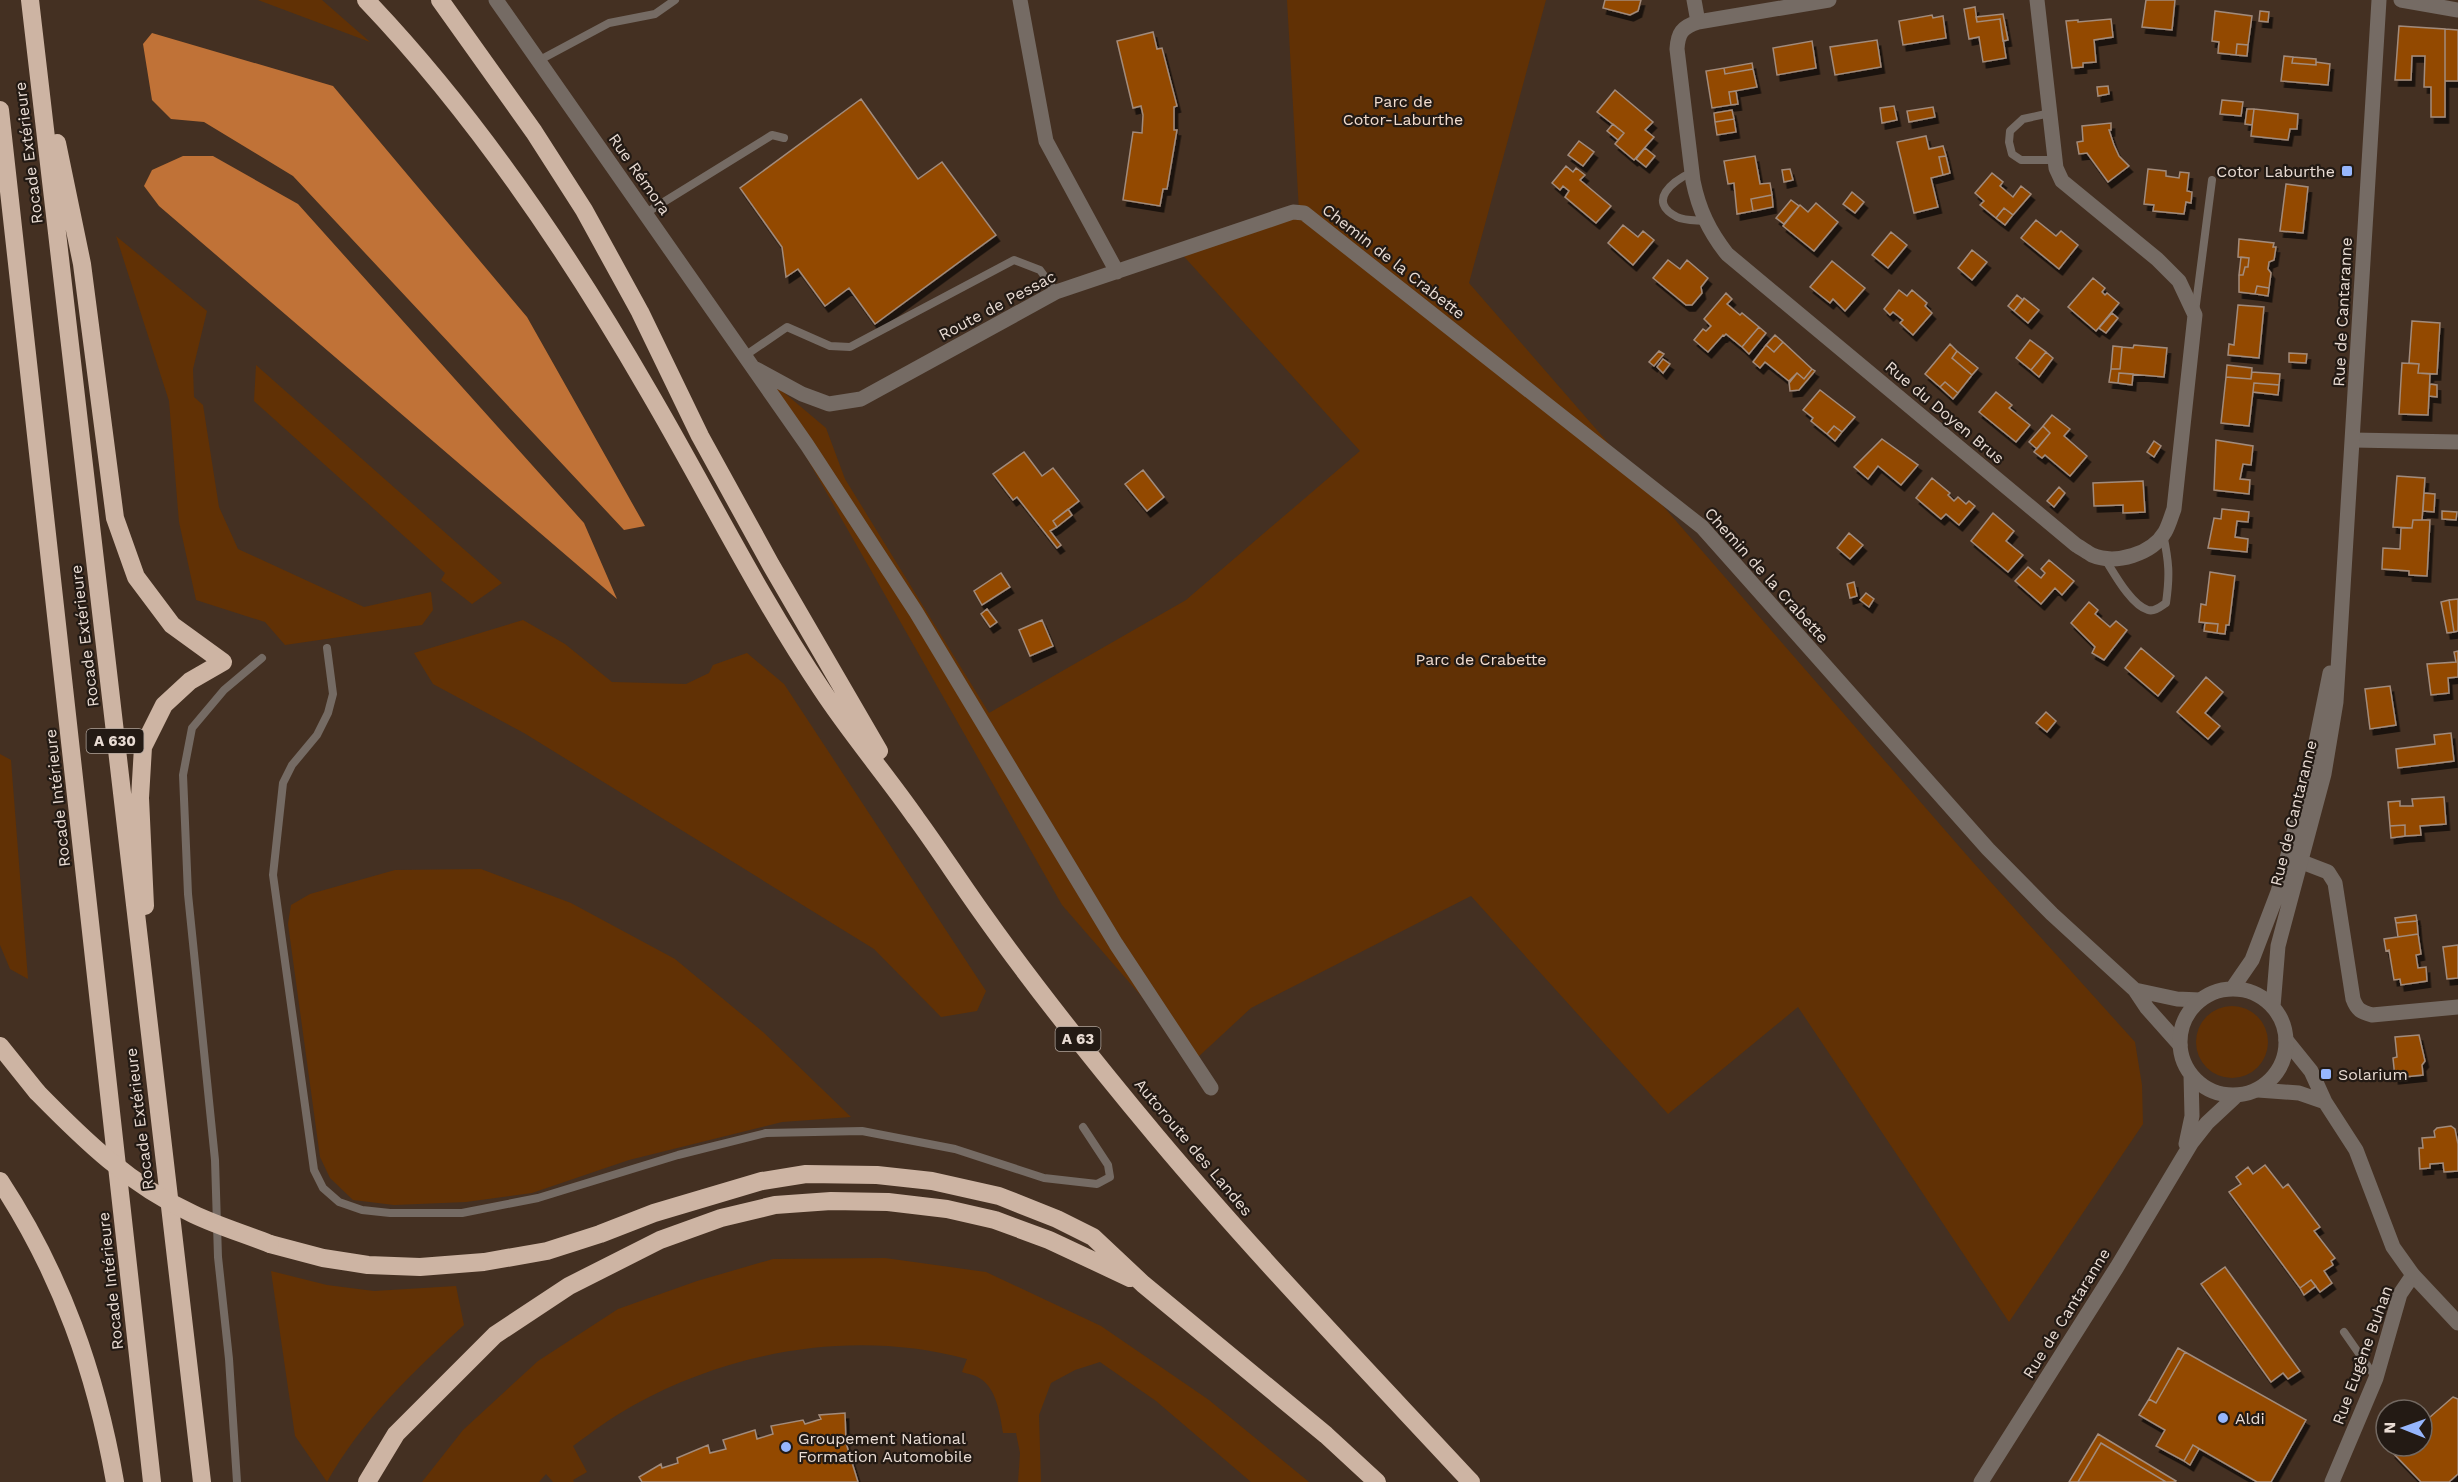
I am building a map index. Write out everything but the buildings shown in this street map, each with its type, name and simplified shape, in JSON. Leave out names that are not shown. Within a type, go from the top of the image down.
[{"type":"highway","name":"Rocade Extérieure","points":[[30,0],[202,1482]]},
{"type":"highway","points":[[366,0],[413,52],[492,151],[561,250],[646,387],[822,691],[915,816]]},
{"type":"highway","points":[[440,0],[534,132],[584,210],[640,312],[676,390],[705,445],[915,816]]},
{"type":"highway","points":[[33,26],[82,264],[116,518],[136,577],[172,625],[223,662],[190,681],[164,705],[144,747],[140,798],[153,1072]]},
{"type":"highway","name":"Rocade Intérieure","points":[[0,110],[152,1482]]},
{"type":"highway","name":"Autoroute des Landes","points":[[915,816],[982,913],[1157,1137],[1256,1250],[1471,1482]]},
{"type":"highway","points":[[0,1046],[37,1092],[89,1145],[140,1184],[192,1214],[270,1244],[323,1258],[368,1265],[420,1267],[484,1262],[547,1251],[654,1213],[762,1181],[806,1174],[877,1175],[932,1181],[999,1196],[1057,1219],[1093,1237],[1143,1284],[1326,1435],[1377,1482]]},
{"type":"highway","points":[[0,1182],[54,1275],[88,1363],[108,1439],[115,1482]]},
{"type":"highway","points":[[367,1482],[396,1434],[495,1335],[569,1286],[660,1240],[721,1218],[775,1205],[831,1202],[888,1202],[946,1209],[995,1220],[1049,1240],[1143,1284]]},
{"type":"street","name":"Rue Rémora","points":[[496,0],[756,369],[916,612],[1116,944],[1211,1088]]},
{"type":"street","points":[[1020,0],[1046,141],[1117,272]]},
{"type":"street","points":[[1694,0],[1698,22],[1829,0]]},
{"type":"street","points":[[2037,0],[2056,160],[2062,181],[2157,259],[2179,281],[2195,315],[2174,509],[2163,534],[2146,549],[2121,558],[2105,558]]},
{"type":"street","name":"Rue de Cantaranne","points":[[2273,1007],[2274,968],[2339,626],[2353,440],[2379,0]]},
{"type":"street","points":[[2400,0],[2458,10]]},
{"type":"street","name":"Rue du Doyen Brus","points":[[1698,22],[1683,28],[1678,36],[1677,49],[1692,172],[1698,200],[1706,221],[1727,254],[2076,544],[2092,555],[2105,558]]},
{"type":"street","name":"Route de Pessac","points":[[756,369],[802,394],[829,404],[861,399],[1056,292],[1299,211]]},
{"type":"street","name":"Chemin de la Crabette","points":[[1299,211],[1702,527],[1988,849],[2052,914],[2135,990],[2147,1008],[2180,1045]]},
{"type":"street","points":[[2353,440],[2458,442]]},
{"type":"street","points":[[2295,860],[2328,872],[2335,883],[2353,999],[2355,1006],[2361,1012],[2372,1015],[2458,1007]]},
{"type":"street","name":"Rue de Cantaranne","points":[[2232,989],[2252,960],[2278,892],[2295,860]]},
{"type":"street","points":[[2258,1090],[2270,1081],[2285,1055],[2284,1028],[2273,1007],[2254,993],[2232,989],[2210,994],[2200,1000],[2189,1012],[2182,1028],[2180,1045],[2184,1064],[2191,1075],[2211,1091],[2223,1095],[2236,1095],[2258,1090],[2299,1093],[2325,1102]]},
{"type":"street","points":[[2135,990],[2177,999],[2200,1000]]},
{"type":"street","points":[[2286,1040],[2311,1071],[2325,1102],[2356,1150],[2393,1248],[2413,1275],[2458,1323]]},
{"type":"street","name":"Rue de Cantaranne","points":[[2179,1161],[2190,1132],[2191,1075]]},
{"type":"street","name":"Rue de Cantaranne","points":[[1981,1482],[2117,1267],[2179,1161],[2206,1123],[2236,1095]]},
{"type":"street","name":"Rue Eugène Buhan","points":[[2332,1482],[2376,1378],[2397,1304],[2413,1275]]},
{"type":"lane","points":[[538,61],[609,23],[655,14],[675,0]]},
{"type":"lane","points":[[2050,113],[2023,120],[2010,131],[2009,142],[2012,154],[2020,160],[2056,160]]},
{"type":"lane","points":[[646,213],[772,135],[784,138]]},
{"type":"lane","points":[[1692,172],[1676,180],[1665,191],[1663,200],[1666,210],[1679,219],[1706,221]]},
{"type":"lane","points":[[2195,315],[2212,180]]},
{"type":"lane","points":[[746,356],[787,327],[830,346],[850,347],[1014,260],[1040,270],[1056,292]]},
{"type":"lane","points":[[2105,558],[2134,601],[2148,610],[2156,609],[2166,603],[2170,567],[2163,534]]},
{"type":"lane","points":[[327,648],[333,694],[328,713],[317,735],[292,765],[283,783],[273,875],[314,1170],[323,1188],[339,1202],[362,1210],[390,1213],[462,1213],[538,1198],[678,1155],[766,1133],[862,1131],[955,1149],[1044,1178],[1097,1184],[1110,1177],[1108,1165],[1083,1127]]},
{"type":"lane","points":[[237,1482],[229,1359],[218,1257],[215,1160],[188,894],[183,775],[192,728],[224,690],[262,658]]},
{"type":"lane","points":[[2344,1332],[2376,1378]]},
{"type":"green space","points":[[258,0],[322,0],[370,42]]},
{"type":"green space","name":"Parc de Crabette","points":[[1287,0],[1546,0],[1469,283],[1971,860],[2135,1042],[2142,1085],[2143,1124],[2009,1322],[1798,1007],[1668,1114],[1471,896],[1251,1008],[1196,1059],[1062,905],[756,369],[826,428],[845,479],[989,713],[1186,600],[1360,451],[1179,251],[1299,211]]},
{"type":"green space","points":[[116,236],[207,311],[193,369],[194,397],[203,405],[219,507],[238,549],[364,607],[431,592],[433,610],[422,625],[285,645],[265,622],[196,600],[179,522],[169,401]]},
{"type":"green space","points":[[256,365],[502,583],[472,604],[441,580],[445,573],[254,401]]},
{"type":"green space","points":[[523,620],[565,644],[612,682],[686,684],[709,673],[713,665],[747,653],[784,684],[986,991],[977,1011],[941,1017],[874,949],[524,733],[433,684],[414,653]]},
{"type":"green space","points":[[0,754],[11,760],[28,979],[10,969],[0,945]]},
{"type":"green space","points":[[481,869],[571,903],[675,959],[763,1032],[851,1117],[782,1122],[629,1160],[532,1193],[466,1202],[394,1205],[353,1200],[330,1178],[320,1157],[288,924],[291,905],[310,894],[395,870]]},
{"type":"green space","points":[[2232,1006],[2252,1012],[2262,1022],[2268,1042],[2262,1062],[2252,1072],[2232,1078],[2212,1072],[2202,1062],[2196,1042],[2202,1022],[2212,1012]]},
{"type":"green space","points":[[885,1258],[986,1272],[1101,1326],[1209,1400],[1309,1482],[1251,1482],[1156,1401],[1100,1362],[1075,1370],[1051,1383],[1039,1415],[1041,1482],[1018,1482],[1020,1453],[1016,1433],[1003,1433],[997,1403],[986,1384],[977,1376],[962,1372],[967,1359],[925,1350],[882,1346],[839,1346],[796,1350],[754,1358],[712,1370],[672,1386],[626,1410],[573,1446],[587,1472],[573,1480],[574,1482],[553,1482],[546,1474],[539,1482],[422,1482],[463,1430],[538,1361],[618,1309],[697,1281],[773,1259]]},
{"type":"green space","points":[[271,1271],[327,1285],[374,1291],[456,1286],[464,1325],[389,1398],[356,1438],[327,1482],[295,1436]]},
{"type":"shaded area","points":[[152,33],[333,86],[527,317],[645,526],[624,530],[293,176],[204,122],[171,119],[152,100],[143,44]]},
{"type":"shaded area","points":[[183,156],[213,156],[298,204],[584,523],[617,599],[159,206],[144,186],[152,170]]},
{"type":"place","name":"Cotor Laburthe","points":[[2347,171]]},
{"type":"place","name":"Solarium","points":[[2326,1074]]},
{"type":"place","name":"Aldi","points":[[2223,1418]]},
{"type":"place","name":"Groupement National Formation Automobile","points":[[786,1447]]},
{"type":"park label","name":"Parc de Cotor-Laburthe","points":[[1403,110]]}]
